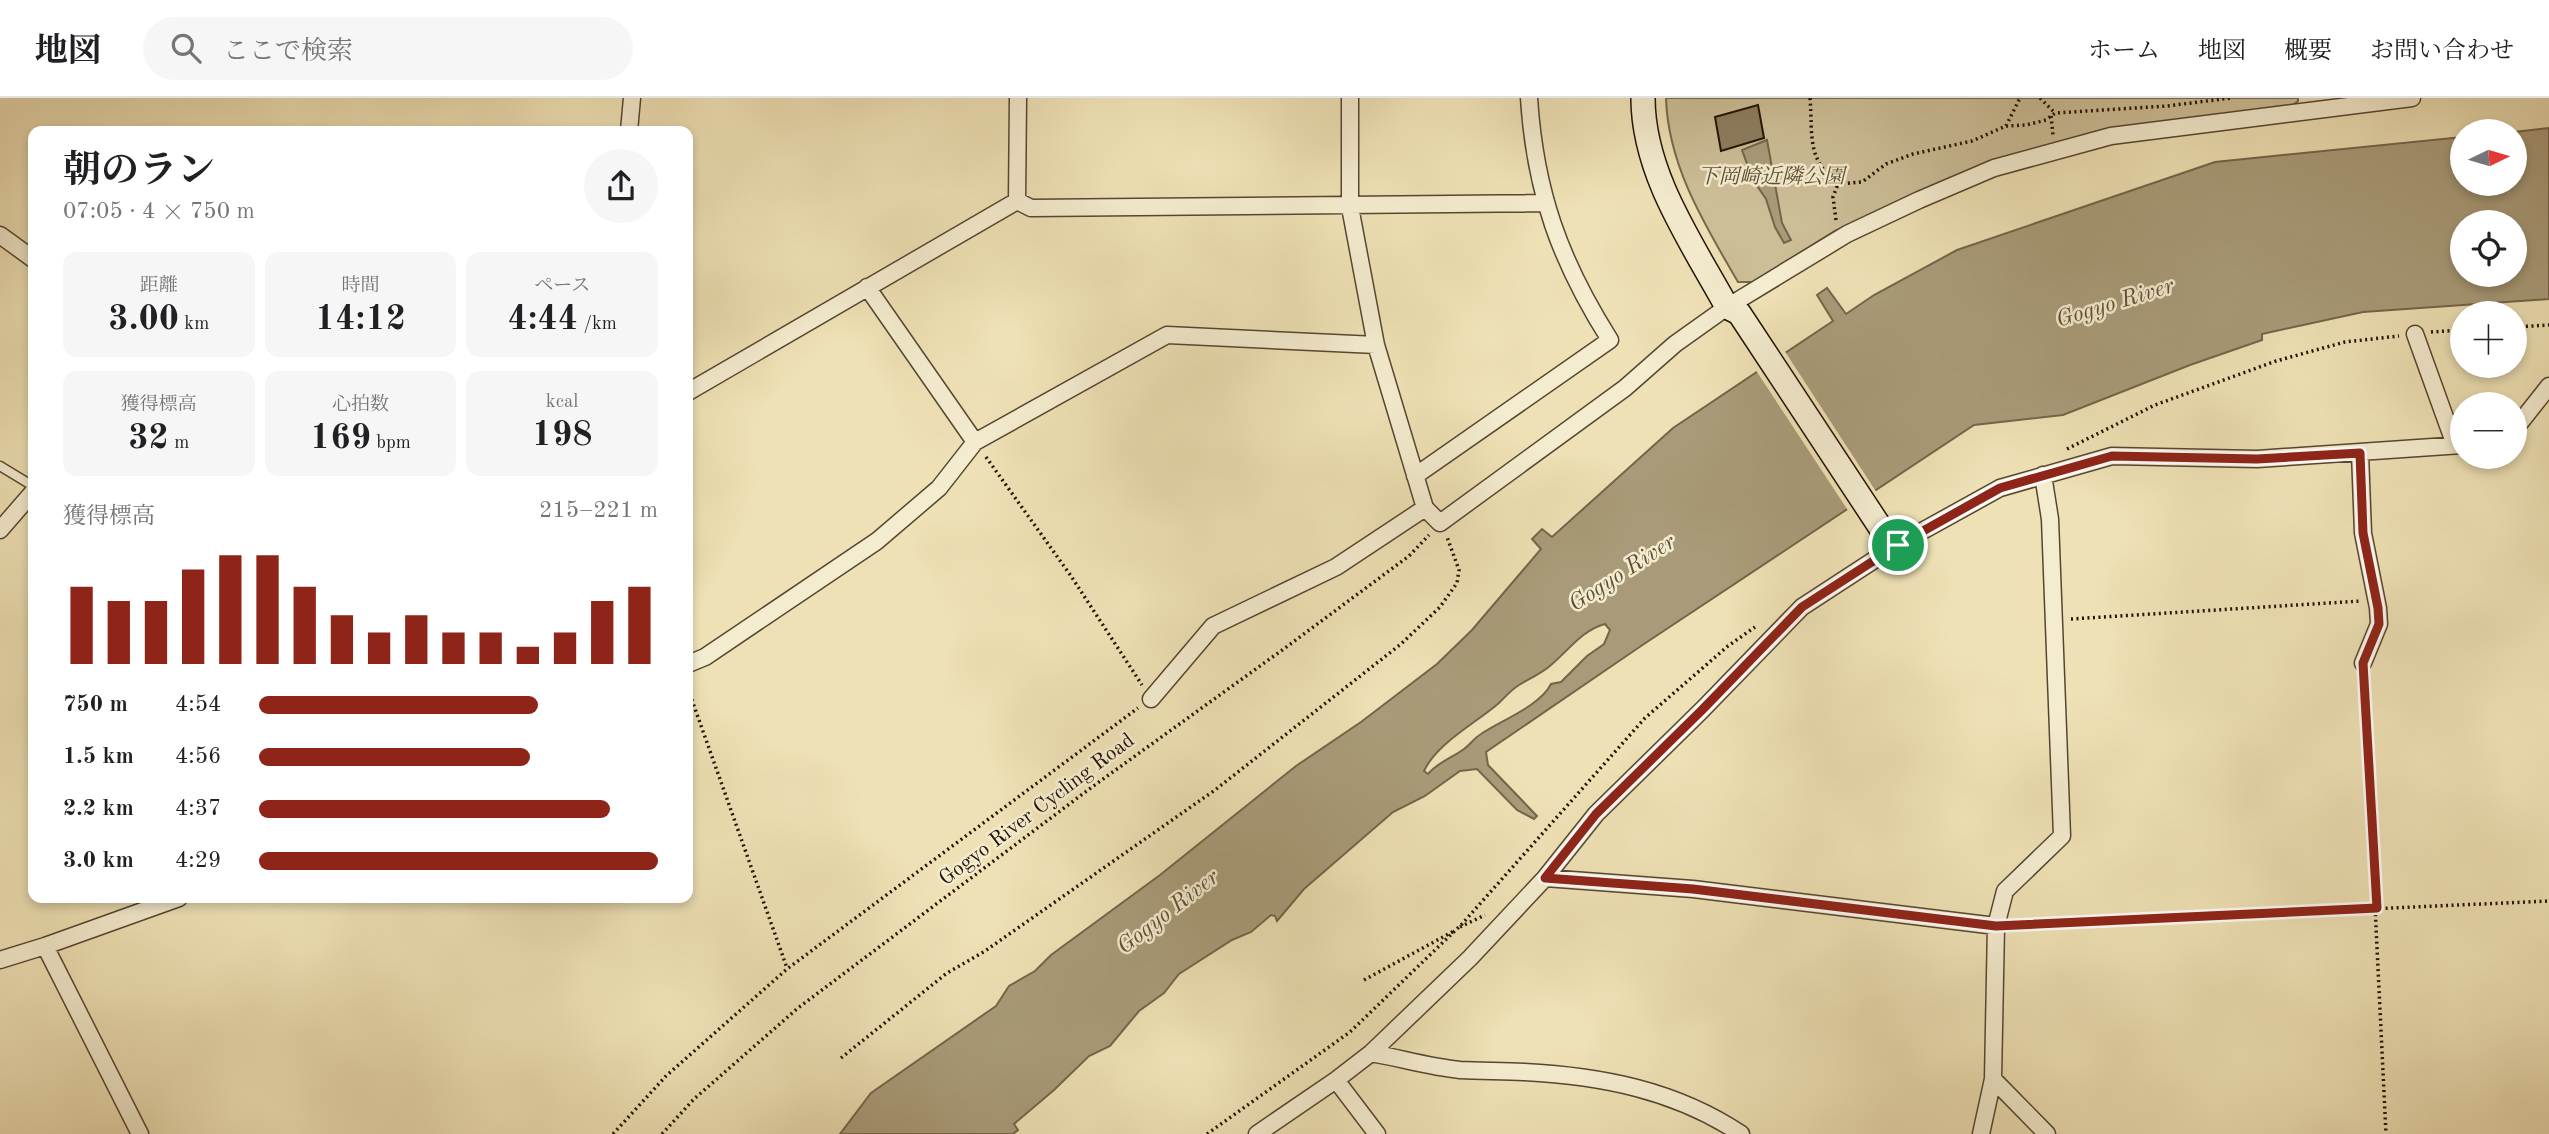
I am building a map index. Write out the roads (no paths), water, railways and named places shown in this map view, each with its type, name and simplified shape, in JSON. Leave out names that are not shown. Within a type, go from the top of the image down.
[{"type":"street","points":[[629,126],[632,98]]},
{"type":"street","points":[[1017,201],[1018,98]]},
{"type":"street","points":[[1350,98],[1350,207],[1376,345],[1425,508],[1440,523],[1625,388],[1675,344],[1733,310],[1842,237],[1919,200],[1994,168],[2100,139],[2305,106],[2412,98]]},
{"type":"street","points":[[1415,477],[1610,340],[1584,298],[1554,231],[1532,143],[1529,98]]},
{"type":"street","points":[[1643,98],[1649,147],[1670,202],[1733,310],[1893,542]]},
{"type":"street","points":[[1017,201],[1031,208],[1350,207],[1545,203]]},
{"type":"street","points":[[693,389],[1017,201]]},
{"type":"street","points":[[0,235],[28,255]]},
{"type":"street","points":[[867,287],[975,442]]},
{"type":"street","points":[[2415,334],[2450,424]]},
{"type":"street","points":[[693,662],[705,657],[877,541],[939,488],[975,442],[1167,335],[1376,345]]},
{"type":"street","points":[[2527,414],[2549,386]]},
{"type":"street","points":[[1257,1134],[1371,1053],[1470,958],[1545,878],[1596,814],[1802,607],[1893,542],[2000,488],[2112,456],[2257,459],[2450,446]]},
{"type":"street","points":[[2360,453],[2363,533],[2379,624],[2363,663]]},
{"type":"street","points":[[1981,1134],[1993,1079],[1996,926],[2005,891],[2062,836],[2050,519],[2043,475]]},
{"type":"street","points":[[0,530],[28,498]]},
{"type":"street","points":[[1151,699],[1213,626],[1336,566],[1425,508]]},
{"type":"street","points":[[1545,878],[1693,889],[1996,926]]},
{"type":"street","points":[[0,960],[162,903]]},
{"type":"street","points":[[45,946],[140,1134]]},
{"type":"street","points":[[1371,1053],[1457,1069],[1526,1072],[1615,1082],[1671,1097],[1741,1134]]},
{"type":"street","points":[[1993,1079],[2047,1134]]},
{"type":"street","points":[[1336,1080],[1377,1134]]},
{"type":"lane","points":[[0,467],[28,483]]},
{"type":"water","name":"Gogyo River","points":[[2549,128],[2549,299],[2450,301],[2450,306],[2363,312],[2262,334],[2262,340],[2063,415],[1974,425],[1486,752],[1488,765],[1537,816],[1534,819],[1517,810],[1477,769],[1460,771],[1425,796],[1393,812],[1304,889],[1277,921],[1275,916],[1271,915],[1251,932],[1232,940],[1179,974],[1164,993],[1139,1011],[1110,1046],[1089,1056],[1014,1124],[1018,1130],[1013,1134],[840,1134],[871,1093],[996,1006],[1009,986],[1035,971],[1051,955],[1160,875],[1296,766],[1361,722],[1437,664],[1472,630],[1541,549],[1532,539],[1542,529],[1552,537],[1673,428],[1833,321],[1817,295],[1827,288],[1846,314],[1874,295],[1957,250],[2215,162],[2450,138],[2450,196],[2527,196],[2527,131]],"holes":[[[1605,624],[1610,630],[1604,644],[1587,656],[1561,682],[1551,684],[1530,706],[1479,736],[1428,774],[1424,771],[1438,751],[1516,687],[1547,668],[1582,636]]]},
{"type":"water","points":[[1767,140],[1782,223],[1791,240],[1784,243],[1775,227],[1766,199],[1753,180],[1742,150]]},
{"type":"park label","name":"下岡崎近隣公園","points":[[1771,177]]}]
